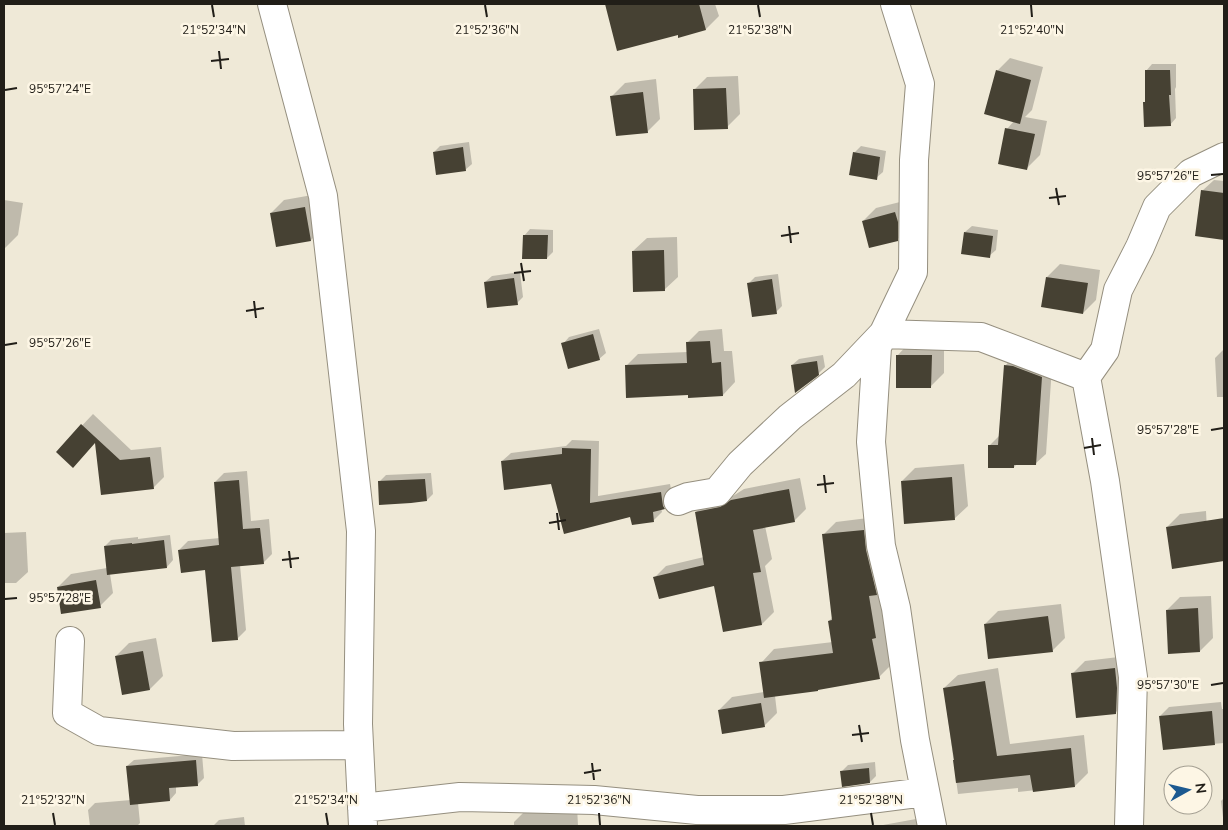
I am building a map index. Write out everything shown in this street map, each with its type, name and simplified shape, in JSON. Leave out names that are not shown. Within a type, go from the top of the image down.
[{"type":"street","points":[[272,4],[323,196],[361,531],[358,724],[363,817],[460,797],[594,800],[697,810],[784,810],[925,792]]},
{"type":"street","points":[[895,4],[920,84],[914,160],[913,272],[877,347],[871,442],[881,546],[896,608],[915,740],[932,826]]},
{"type":"street","points":[[1129,826],[1133,677],[1105,481],[1086,378],[1105,350],[1118,290],[1140,247],[1157,207],[1191,173],[1224,157]]},
{"type":"street","points":[[678,501],[688,497],[717,492],[740,464],[790,417],[844,375],[883,334],[981,337],[1052,363],[1086,378]]},
{"type":"street","points":[[70,641],[67,713],[99,731],[233,746],[360,745]]},
{"type":"building","points":[[605,4],[699,4],[706,30],[678,38],[678,35],[617,51]]},
{"type":"building","points":[[996,70],[1031,80],[1020,124],[984,114]]},
{"type":"building","points":[[1145,70],[1170,70],[1171,126],[1144,127]]},
{"type":"building","points":[[726,88],[728,129],[694,130],[693,89]]},
{"type":"building","points":[[643,92],[648,133],[616,136],[610,96]]},
{"type":"building","points":[[1005,128],[1035,134],[1027,170],[998,164]]},
{"type":"building","points":[[463,147],[466,171],[436,175],[433,152]]},
{"type":"building","points":[[853,152],[880,157],[877,180],[849,175]]},
{"type":"building","points":[[1201,190],[1224,193],[1224,240],[1195,236]]},
{"type":"building","points":[[305,207],[311,241],[276,247],[270,213]]},
{"type":"building","points":[[895,212],[898,222],[898,241],[869,248],[862,221]]},
{"type":"building","points":[[964,232],[993,236],[990,258],[961,254]]},
{"type":"building","points":[[523,235],[548,235],[547,259],[522,259]]},
{"type":"building","points":[[664,250],[665,291],[633,292],[632,251]]},
{"type":"building","points":[[1046,277],[1088,283],[1083,314],[1041,307]]},
{"type":"building","points":[[514,278],[518,305],[487,308],[484,282]]},
{"type":"building","points":[[772,279],[777,314],[752,317],[747,283]]},
{"type":"building","points":[[593,334],[600,360],[568,369],[561,343]]},
{"type":"building","points":[[710,341],[712,363],[721,362],[723,396],[688,398],[688,395],[626,398],[625,365],[687,363],[686,342]]},
{"type":"building","points":[[896,355],[932,355],[931,388],[896,388]]},
{"type":"building","points":[[817,361],[819,375],[795,393],[791,365]]},
{"type":"building","points":[[1004,365],[1013,366],[1042,377],[1036,465],[1014,465],[1014,468],[988,468],[988,445],[998,445]]},
{"type":"building","points":[[81,424],[120,460],[150,457],[154,489],[101,495],[95,443],[73,468],[56,452]]},
{"type":"building","points":[[562,448],[591,449],[590,503],[661,492],[665,509],[653,512],[654,522],[632,525],[630,517],[564,534],[551,484],[504,490],[501,461],[562,454]]},
{"type":"building","points":[[952,477],[955,520],[904,524],[901,481]]},
{"type":"building","points":[[425,479],[427,501],[379,505],[378,481]]},
{"type":"building","points":[[239,480],[243,529],[260,528],[264,564],[231,567],[238,640],[212,642],[205,570],[181,573],[178,550],[219,545],[214,482]]},
{"type":"building","points":[[789,489],[795,522],[753,530],[761,572],[753,573],[762,625],[723,632],[714,586],[659,599],[653,577],[704,565],[695,512],[720,507],[731,500]]},
{"type":"building","points":[[1224,518],[1224,561],[1172,569],[1166,527]]},
{"type":"building","points":[[864,530],[866,550],[877,595],[869,596],[876,638],[872,639],[880,679],[818,691],[764,698],[759,662],[833,653],[828,621],[832,620],[822,534]]},
{"type":"building","points":[[164,540],[167,568],[107,575],[104,546]]},
{"type":"building","points":[[96,580],[101,608],[61,614],[57,587]]},
{"type":"building","points":[[1198,608],[1200,652],[1168,654],[1166,610]]},
{"type":"building","points":[[1048,616],[1053,652],[988,659],[984,624]]},
{"type":"building","points":[[143,651],[150,690],[122,695],[115,656]]},
{"type":"building","points":[[1115,668],[1117,688],[1116,714],[1076,718],[1071,673]]},
{"type":"building","points":[[985,681],[997,756],[1071,748],[1075,787],[1033,792],[1030,775],[956,783],[943,688]]},
{"type":"building","points":[[761,703],[765,727],[722,734],[718,710]]},
{"type":"building","points":[[1212,711],[1215,745],[1163,750],[1159,716]]},
{"type":"building","points":[[196,760],[198,786],[169,788],[170,801],[130,805],[126,766]]},
{"type":"building","points":[[869,768],[870,783],[842,787],[840,771]]}]
